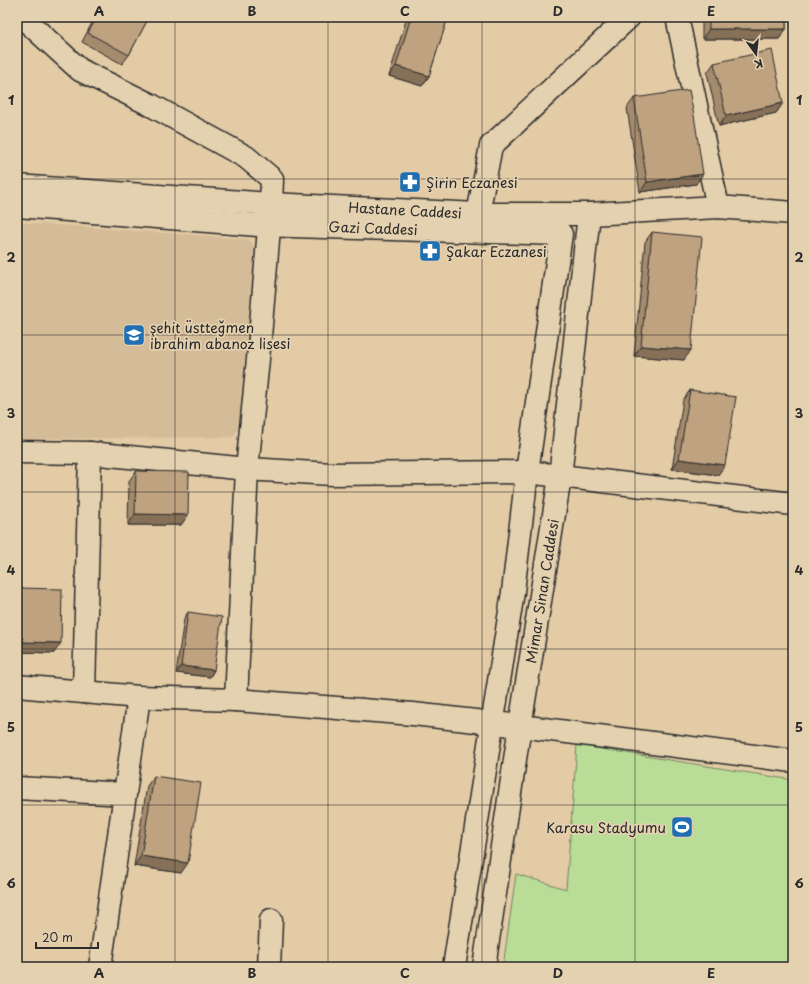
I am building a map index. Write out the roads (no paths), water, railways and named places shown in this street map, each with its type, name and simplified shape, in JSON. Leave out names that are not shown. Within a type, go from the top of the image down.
[{"type":"street","points":[[22,17],[80,70],[151,105],[246,157],[272,179],[270,226],[247,469],[236,700]]},
{"type":"street","points":[[477,223],[491,146],[629,17]]},
{"type":"street","points":[[677,17],[718,207]]},
{"type":"street","name":"Hastane Caddesi","points":[[17,186],[271,204],[477,223],[589,214],[718,207],[793,213]]},
{"type":"street","name":"Gazi Caddesi","points":[[17,206],[270,226],[477,223],[561,234]]},
{"type":"street","points":[[527,472],[561,234],[589,214]]},
{"type":"street","name":"Mimar Sinan Caddesi","points":[[484,967],[520,726],[560,477],[589,214]]},
{"type":"street","points":[[17,452],[90,452],[247,469],[332,474],[527,472],[793,504]]},
{"type":"street","points":[[84,692],[90,452]]},
{"type":"street","name":"Mimar Sinan Caddesi","points":[[454,967],[513,592],[527,472]]},
{"type":"street","points":[[17,686],[139,697],[236,700],[413,714],[520,726],[793,761]]},
{"type":"street","points":[[100,967],[139,697]]},
{"type":"street","points":[[17,788],[124,794]]},
{"type":"street","points":[[269,967],[271,920]]},
{"type":"place","name":"Şirin Eczanesi","points":[[410,182]]},
{"type":"place","name":"Şakar Eczanesi","points":[[430,251]]},
{"type":"place","name":"şehit üstteğmen ibrahim abanoz lisesi","points":[[134,335]]},
{"type":"place","name":"Karasu Stadyumu","points":[[682,827]]}]
